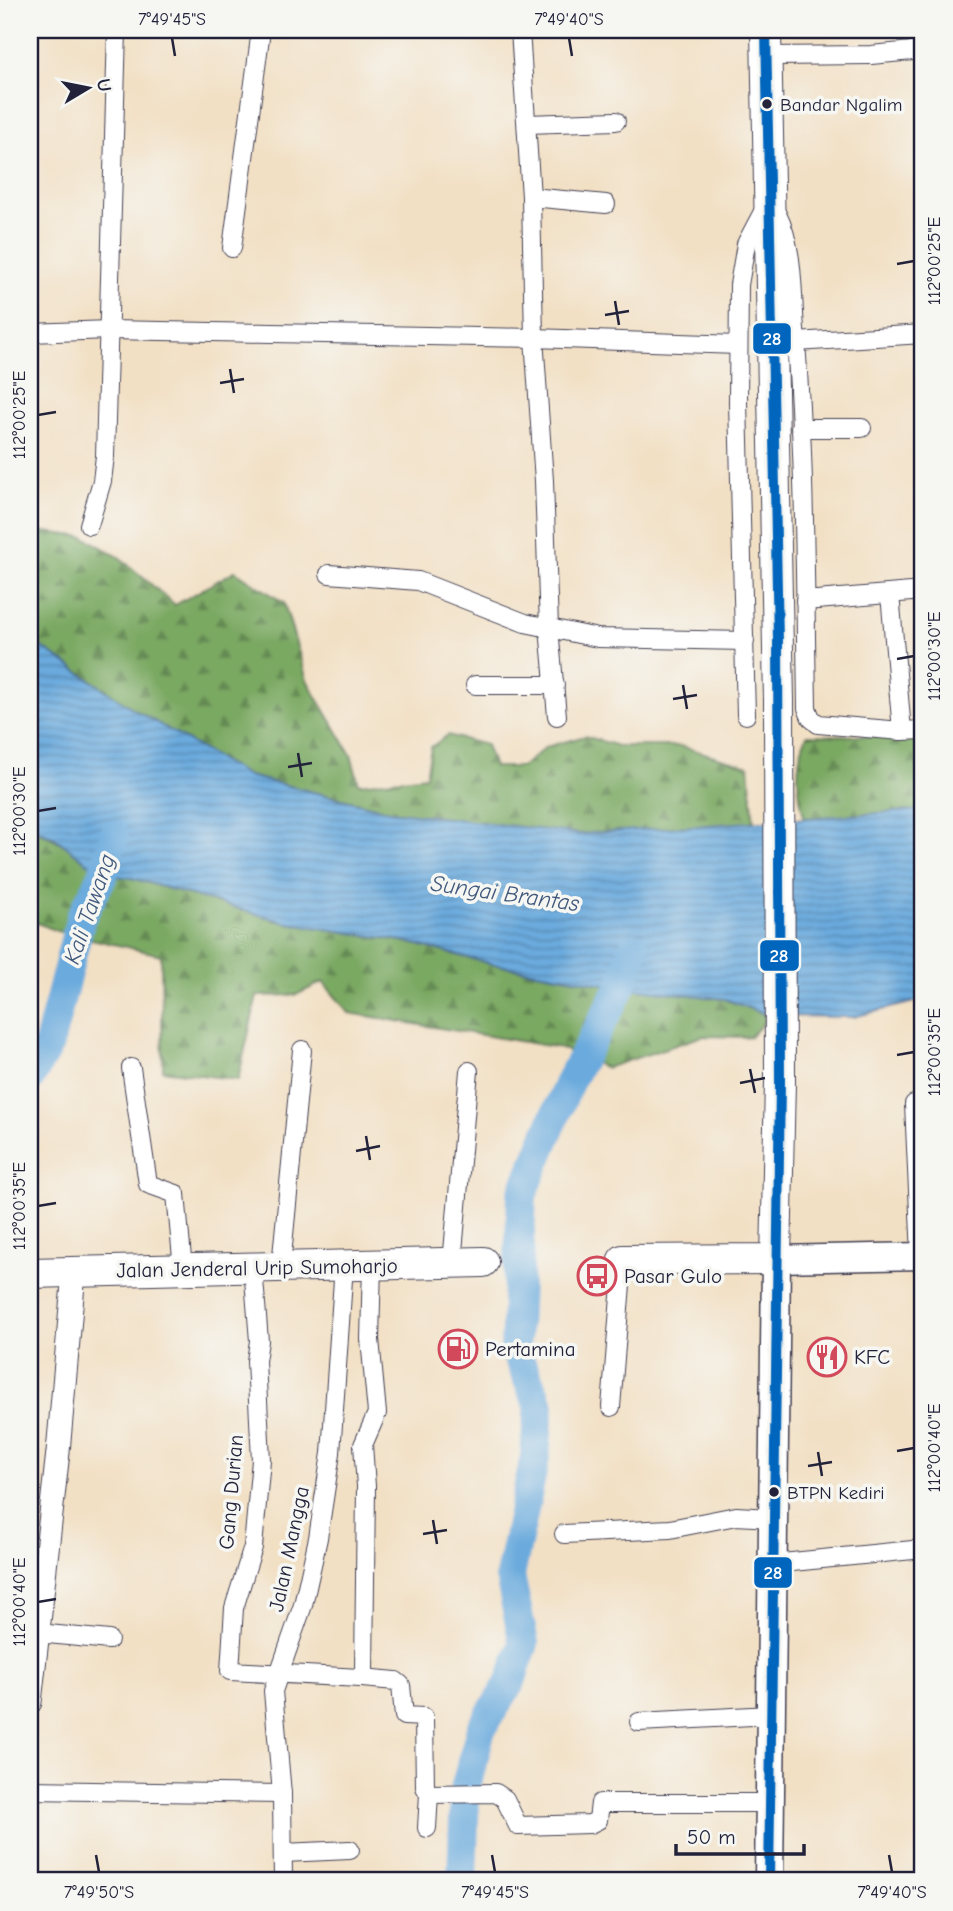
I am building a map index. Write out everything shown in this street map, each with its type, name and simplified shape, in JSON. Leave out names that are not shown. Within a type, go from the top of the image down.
[{"type":"highway","points":[[623,1259],[776,1259],[780,1082],[779,701],[767,43]]},
{"type":"highway","name":"Jalan Jenderal Urip Sumoharjo","points":[[30,1273],[483,1262]]},
{"type":"main road","points":[[769,1881],[776,1259],[922,1256]]},
{"type":"street","points":[[89,525],[102,481],[105,456],[117,30]]},
{"type":"street","points":[[232,248],[261,30]]},
{"type":"street","points":[[520,30],[531,197],[534,338],[544,481],[549,628],[557,716]]},
{"type":"street","points":[[767,43],[871,55],[923,50]]},
{"type":"street","points":[[527,124],[616,121]]},
{"type":"street","points":[[531,197],[606,204]]},
{"type":"street","points":[[770,198],[783,226],[790,258],[800,428],[807,708],[811,718],[818,724],[902,731],[923,730]]},
{"type":"street","points":[[746,715],[738,345],[741,259],[770,198]]},
{"type":"street","points":[[30,333],[109,330],[534,338],[738,345]]},
{"type":"street","points":[[796,342],[923,334]]},
{"type":"street","points":[[800,428],[862,428]]},
{"type":"street","points":[[329,574],[399,578],[435,585],[479,607],[549,628],[598,638],[746,641]]},
{"type":"street","points":[[805,601],[923,591]]},
{"type":"street","points":[[890,594],[902,731]]},
{"type":"street","points":[[475,685],[555,685]]},
{"type":"street","points":[[267,1267],[302,1050]]},
{"type":"street","points":[[131,1068],[148,1184],[176,1194],[183,1269]]},
{"type":"street","points":[[452,1263],[469,1071]]},
{"type":"street","points":[[914,1104],[922,1256]]},
{"type":"street","points":[[611,1407],[623,1259]]},
{"type":"street","points":[[358,1265],[370,1339],[377,1413],[363,1445],[366,1486],[362,1678]]},
{"type":"street","name":"Jalan Mangga","points":[[284,1881],[282,1794],[273,1706],[276,1676],[303,1605],[318,1538],[358,1265]]},
{"type":"street","name":"Gang Durian","points":[[267,1267],[256,1361],[261,1460],[253,1547],[234,1608],[230,1667],[234,1674],[276,1676]]},
{"type":"street","points":[[30,1702],[74,1273]]},
{"type":"street","points":[[564,1534],[670,1529],[736,1516],[773,1518]]},
{"type":"street","points":[[772,1564],[923,1549]]},
{"type":"street","points":[[38,1633],[108,1640]]},
{"type":"street","points":[[276,1676],[362,1678],[396,1681],[401,1685],[404,1716],[424,1717],[425,1787],[429,1794],[427,1828]]},
{"type":"street","points":[[639,1722],[771,1715]]},
{"type":"street","points":[[30,1790],[282,1794]]},
{"type":"street","points":[[429,1794],[496,1793],[505,1799],[518,1826],[590,1825],[598,1820],[600,1803],[769,1803]]},
{"type":"street","points":[[283,1853],[349,1850]]},
{"type":"green space","points":[[30,530],[84,537],[119,557],[175,605],[235,571],[284,603],[307,680],[351,755],[359,784],[426,776],[431,747],[448,735],[486,745],[494,767],[522,767],[546,747],[585,736],[618,746],[680,746],[749,766],[754,823],[579,834],[513,828],[390,811],[248,776],[135,710],[30,639]]},
{"type":"green space","points":[[807,735],[923,737],[923,810],[805,820],[798,777],[800,756]]},
{"type":"green space","points":[[30,827],[132,878],[288,923],[403,941],[492,964],[569,978],[725,999],[770,1016],[750,1037],[703,1036],[606,1068],[561,1048],[349,1013],[323,982],[296,995],[257,996],[238,1080],[163,1070],[161,955],[57,931],[30,920]]},
{"type":"water","name":"Sungai Brantas","points":[[30,639],[135,710],[248,776],[390,811],[579,834],[923,810],[923,1000],[853,1017],[770,1016],[725,999],[621,987],[492,964],[403,941],[288,923],[132,878],[103,875],[54,837],[30,827]]},
{"type":"waterway","name":"Kali Tawang","points":[[30,1078],[49,1044],[81,917],[103,875],[114,835]]},
{"type":"waterway","points":[[462,1881],[465,1790],[481,1729],[511,1681],[524,1643],[510,1576],[535,1457],[539,1405],[515,1350],[522,1195],[570,1080],[621,987],[634,947]]},
{"type":"transit line","name":"28","points":[[766,30],[778,641],[780,1082],[769,1881]]},
{"type":"place","name":"Bandar Ngalim","points":[[767,104]]},
{"type":"place","name":"Pasar Gulo","points":[[597,1276]]},
{"type":"place","name":"Pertamina","points":[[458,1349]]},
{"type":"place","name":"KFC","points":[[827,1357]]},
{"type":"place","name":"BTPN Kediri","points":[[774,1492]]}]
